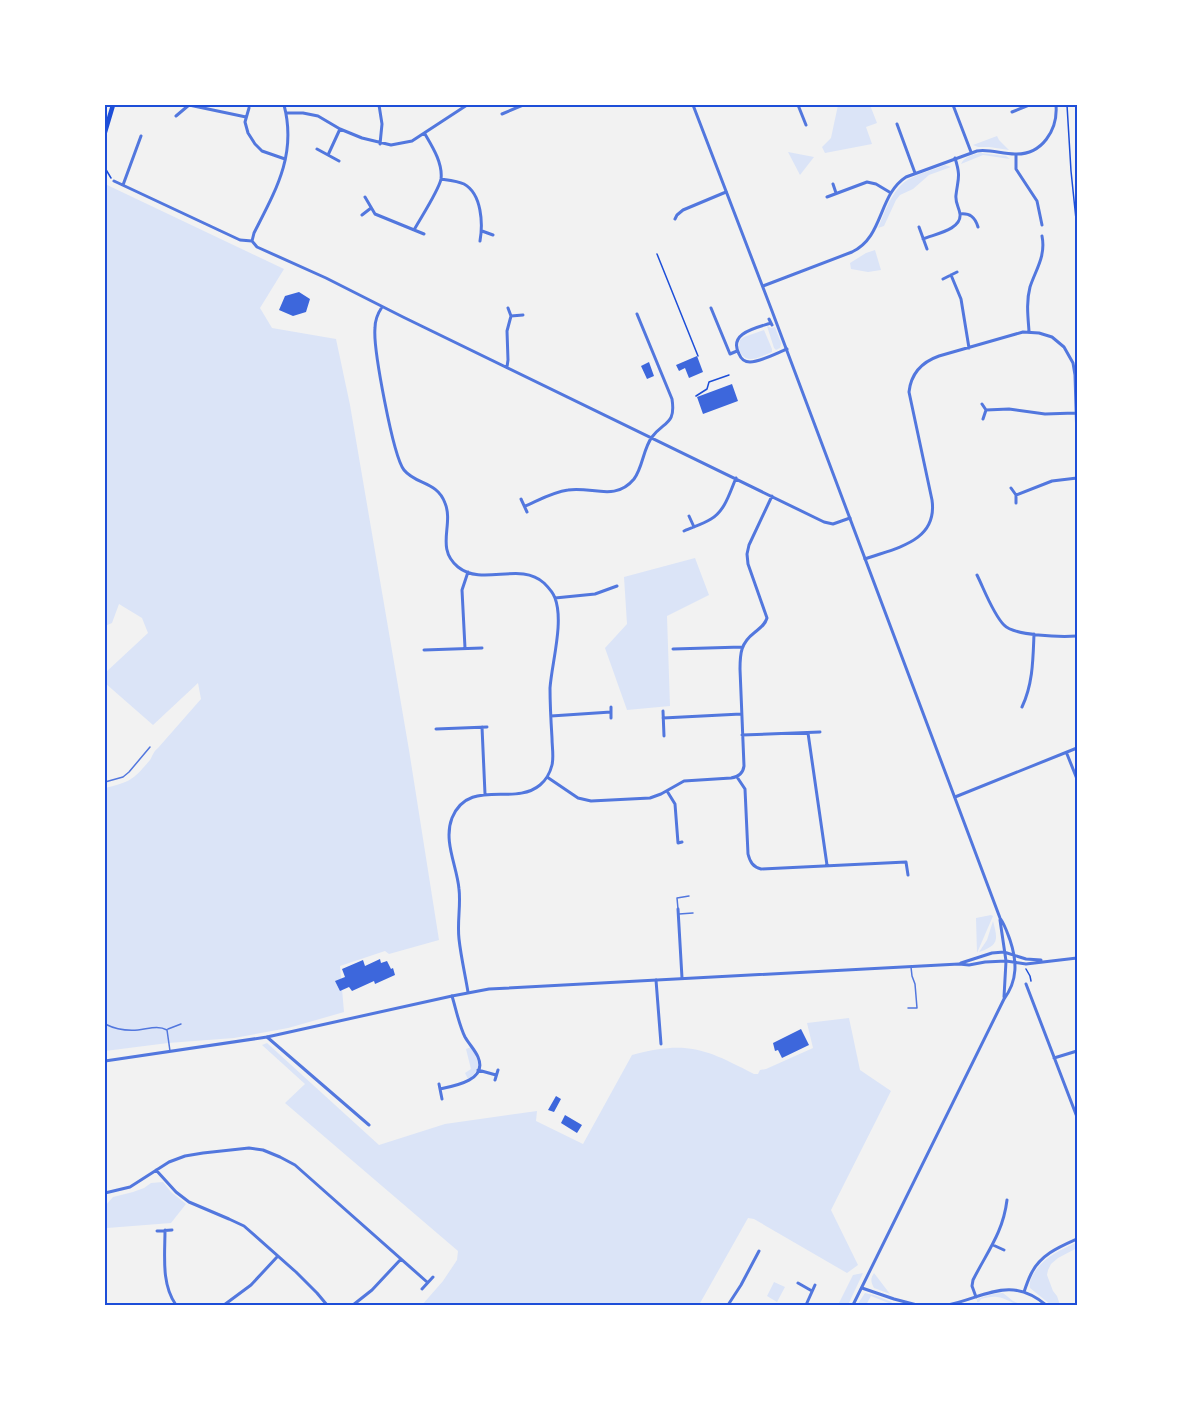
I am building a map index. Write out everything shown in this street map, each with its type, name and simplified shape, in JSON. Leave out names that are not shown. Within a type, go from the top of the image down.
[{"type":"main road","points":[[105,132],[113,105]]},
{"type":"street","points":[[176,116],[189,105],[246,117]]},
{"type":"street","points":[[252,242],[254,233],[281,177],[289,142],[284,105]]},
{"type":"street","points":[[379,105],[382,124],[380,144]]},
{"type":"street","points":[[452,105],[457,111]]},
{"type":"street","points":[[286,113],[318,116],[362,138],[391,145],[412,141],[466,105]]},
{"type":"street","points":[[508,105],[512,110]]},
{"type":"street","points":[[502,114],[523,105]]},
{"type":"street","points":[[693,105],[1000,918],[1006,927],[1014,954],[1016,969],[1009,993],[853,1305]]},
{"type":"street","points":[[798,105],[806,124]]},
{"type":"street","points":[[953,105],[971,152]]},
{"type":"street","points":[[1012,112],[1029,105]]},
{"type":"street","points":[[763,286],[860,248],[871,236],[891,193],[903,179],[971,152],[985,150],[1016,154],[1034,150],[1052,132],[1056,118],[1056,105]]},
{"type":"street","points":[[249,108],[245,122],[248,133],[255,144],[262,151],[285,159]]},
{"type":"street","points":[[897,124],[915,174]]},
{"type":"street","points":[[328,155],[340,129]]},
{"type":"street","points":[[414,230],[441,179],[433,148],[424,134]]},
{"type":"street","points":[[123,186],[141,136]]},
{"type":"street","points":[[317,149],[339,161]]},
{"type":"street","points":[[1016,154],[1016,169],[1037,201],[1042,225]]},
{"type":"street","points":[[923,239],[954,226],[958,222],[960,214],[956,199],[959,174],[955,158]]},
{"type":"street","points":[[441,179],[465,184],[470,190],[479,205],[482,218],[480,242]]},
{"type":"street","points":[[114,181],[240,240],[252,242],[256,247],[326,278],[828,524],[850,518]]},
{"type":"street","points":[[826,197],[867,182],[876,184],[891,193]]},
{"type":"street","points":[[833,184],[836,193]]},
{"type":"street","points":[[675,219],[683,210],[726,192]]},
{"type":"street","points":[[365,197],[375,214],[424,234]]},
{"type":"street","points":[[362,215],[371,208]]},
{"type":"street","points":[[960,214],[972,216],[978,227]]},
{"type":"street","points":[[919,227],[927,249]]},
{"type":"street","points":[[482,231],[493,235]]},
{"type":"street","points":[[1029,331],[1028,298],[1042,255],[1042,236]]},
{"type":"street","points":[[943,279],[957,272]]},
{"type":"street","points":[[951,275],[963,308],[969,348]]},
{"type":"street","points":[[382,307],[375,324],[375,339],[397,456],[409,475],[434,488],[443,498],[447,513],[447,550],[455,564],[477,575],[514,573],[530,575],[544,584],[555,598],[557,622],[550,690],[553,762],[547,777],[537,787],[526,792],[473,797],[462,803],[454,814],[450,826],[449,836],[459,890],[459,938],[468,992]]},
{"type":"street","points":[[507,367],[507,331],[511,316],[508,308]]},
{"type":"street","points":[[711,308],[730,354],[737,351]]},
{"type":"street","points":[[525,506],[566,490],[609,493],[624,488],[634,480],[651,438],[667,423],[673,410],[672,399],[637,314]]},
{"type":"street","points":[[511,316],[523,315]]},
{"type":"street","points":[[771,322],[741,334],[737,341],[737,351],[746,362],[752,362],[787,349]]},
{"type":"street","points":[[865,559],[915,540],[923,533],[932,516],[933,506],[909,387],[915,371],[923,363],[939,356],[1029,331],[1052,337],[1069,354],[1074,369],[1077,439]]},
{"type":"street","points":[[982,404],[986,410]]},
{"type":"street","points":[[986,410],[1009,409],[1038,414],[1075,413]]},
{"type":"street","points":[[983,419],[986,410]]},
{"type":"street","points":[[684,531],[710,520],[720,512],[736,478]]},
{"type":"street","points":[[1016,495],[1052,481],[1077,478]]},
{"type":"street","points":[[1011,488],[1016,495],[1016,503]]},
{"type":"street","points":[[547,777],[578,798],[585,800],[650,798],[684,781],[737,777],[742,771],[744,766],[740,657],[742,647],[748,637],[763,626],[767,620],[748,564],[747,552],[772,496]]},
{"type":"street","points":[[521,499],[527,512]]},
{"type":"street","points":[[689,516],[694,527]]},
{"type":"street","points":[[465,648],[462,590],[468,572]]},
{"type":"street","points":[[976,574],[998,616],[1005,626],[1014,632],[1077,636]]},
{"type":"street","points":[[609,582],[612,588]]},
{"type":"street","points":[[555,598],[595,594],[617,586]]},
{"type":"street","points":[[1022,707],[1030,685],[1034,634]]},
{"type":"street","points":[[431,644],[432,650]]},
{"type":"street","points":[[673,649],[742,647]]},
{"type":"street","points":[[424,650],[482,648]]},
{"type":"street","points":[[1024,702],[1032,704]]},
{"type":"street","points":[[551,716],[611,710],[611,718]]},
{"type":"street","points":[[663,711],[664,736]]},
{"type":"street","points":[[663,718],[741,714]]},
{"type":"street","points":[[482,727],[484,795]]},
{"type":"street","points":[[436,729],[487,727]]},
{"type":"street","points":[[742,735],[820,732]]},
{"type":"street","points":[[808,733],[827,866]]},
{"type":"street","points":[[955,797],[1077,748]]},
{"type":"street","points":[[1067,753],[1077,779]]},
{"type":"street","points":[[737,777],[746,789],[748,854],[753,865],[761,869],[906,862],[908,875]]},
{"type":"street","points":[[667,790],[675,804],[678,843],[682,842]]},
{"type":"street","points":[[678,909],[682,978]]},
{"type":"street","points":[[1000,918],[1006,961],[1004,999]]},
{"type":"street","points":[[959,964],[992,953],[1004,952],[1026,959],[1077,958]]},
{"type":"street","points":[[105,1062],[267,1037],[468,992],[682,978],[969,965],[1006,961],[1026,964],[1047,960]]},
{"type":"street","points":[[656,980],[661,1044]]},
{"type":"street","points":[[1026,984],[1077,1117]]},
{"type":"street","points":[[440,1089],[463,1083],[473,1077],[478,1070],[479,1059],[463,1032],[452,996]]},
{"type":"street","points":[[267,1037],[369,1125]]},
{"type":"street","points":[[1054,1058],[1077,1051]]},
{"type":"street","points":[[478,1070],[496,1078],[498,1070]]},
{"type":"street","points":[[439,1084],[442,1099]]},
{"type":"street","points":[[105,1193],[130,1187],[169,1162],[185,1156],[249,1148],[263,1150],[294,1165],[428,1282]]},
{"type":"street","points":[[156,1170],[176,1192],[189,1202],[244,1226],[327,1305]]},
{"type":"street","points":[[976,1297],[972,1286],[973,1280],[993,1245],[1005,1216],[1007,1200]]},
{"type":"street","points":[[165,1230],[167,1287],[176,1305]]},
{"type":"street","points":[[157,1231],[172,1230]]},
{"type":"street","points":[[1024,1292],[1038,1262],[1049,1253],[1077,1239]]},
{"type":"street","points":[[993,1245],[1004,1250]]},
{"type":"street","points":[[728,1305],[759,1251]]},
{"type":"street","points":[[224,1305],[251,1285],[277,1257]]},
{"type":"street","points":[[353,1305],[372,1290],[401,1259]]},
{"type":"street","points":[[422,1289],[433,1277]]},
{"type":"street","points":[[798,1283],[813,1291]]},
{"type":"street","points":[[806,1305],[815,1285]]},
{"type":"street","points":[[862,1288],[916,1305]]},
{"type":"street","points":[[948,1305],[1003,1289],[1024,1292],[1046,1305]]},
{"type":"lane","points":[[105,782],[123,777],[150,747]]},
{"type":"lane","points":[[678,909],[677,898],[689,896]]},
{"type":"lane","points":[[679,914],[693,913]]},
{"type":"lane","points":[[908,1008],[917,1008],[911,967]]},
{"type":"lane","points":[[105,1024],[120,1029],[162,1027],[167,1030]]},
{"type":"lane","points":[[167,1030],[181,1024]]},
{"type":"lane","points":[[167,1030],[170,1052]]},
{"type":"path","points":[[1068,105],[1077,229]]},
{"type":"path","points":[[105,168],[114,181]]},
{"type":"path","points":[[657,254],[698,356]]},
{"type":"path","points":[[696,396],[707,389],[710,382],[729,375]]},
{"type":"path","points":[[1026,984],[1032,980],[1027,970]]},
{"type":"shaded area","points":[[838,105],[870,105],[877,123],[866,127],[872,144],[825,153],[822,147],[831,138]]},
{"type":"shaded area","points":[[997,136],[1009,150],[973,145]]},
{"type":"shaded area","points":[[788,152],[814,157],[800,175]]},
{"type":"shaded area","points":[[980,153],[1006,156],[1010,159],[983,155],[961,164],[972,155]]},
{"type":"shaded area","points":[[945,165],[951,167],[929,175],[913,189],[900,195],[884,226],[878,228],[890,201],[903,183]]},
{"type":"shaded area","points":[[105,184],[284,269],[260,308],[272,328],[336,339],[350,405],[439,940],[389,954],[385,951],[340,966],[344,1012],[288,1028],[234,1038],[105,1051],[105,788],[126,782],[139,772],[201,699],[198,683],[153,725],[105,683],[105,673],[148,633],[142,618],[119,604],[112,623],[105,626]]},
{"type":"shaded area","points":[[875,250],[881,270],[868,272],[851,269],[850,263]]},
{"type":"shaded area","points":[[767,326],[775,327],[781,343],[780,348],[776,350],[774,348]]},
{"type":"shaded area","points":[[764,330],[772,352],[757,358],[745,358],[740,351],[740,340]]},
{"type":"shaded area","points":[[695,558],[709,595],[667,616],[670,706],[627,710],[605,648],[627,624],[624,577]]},
{"type":"shaded area","points":[[993,916],[977,953],[976,918]]},
{"type":"shaded area","points":[[993,921],[996,933],[994,944],[979,952],[987,940]]},
{"type":"shaded area","points":[[849,1018],[860,1070],[891,1091],[831,1210],[858,1265],[847,1273],[754,1219],[748,1218],[699,1305],[422,1305],[443,1281],[457,1260],[458,1251],[285,1103],[305,1084],[262,1045],[267,1043],[379,1145],[445,1124],[537,1111],[536,1121],[583,1144],[632,1055],[668,1048],[696,1050],[722,1058],[758,1074],[760,1070],[813,1048],[807,1023]]},
{"type":"shaded area","points":[[471,1047],[476,1056],[478,1068],[468,1079],[465,1073],[471,1069],[466,1049]]},
{"type":"shaded area","points":[[163,1182],[186,1204],[171,1223],[107,1228],[106,1205],[113,1197],[144,1188],[151,1183]]},
{"type":"shaded area","points":[[1077,1242],[1077,1248],[1058,1258],[1048,1270],[1047,1275],[1060,1305],[1051,1305],[1030,1288],[1031,1279],[1045,1260]]},
{"type":"shaded area","points":[[863,1273],[848,1305],[838,1305],[853,1275]]},
{"type":"shaded area","points":[[874,1273],[890,1294],[874,1288],[871,1280]]},
{"type":"shaded area","points":[[774,1282],[785,1287],[777,1302],[767,1296]]},
{"type":"shaded area","points":[[865,1293],[892,1302],[891,1304],[871,1296],[866,1305],[857,1305]]},
{"type":"shaded area","points":[[1003,1293],[1022,1305],[995,1297],[981,1299],[977,1302],[977,1299]]},
{"type":"building","points":[[299,292],[310,299],[306,312],[293,316],[279,310],[285,296]]},
{"type":"building","points":[[697,356],[703,372],[689,378],[685,368],[679,371],[676,365]]},
{"type":"building","points":[[649,362],[654,376],[647,379],[641,366]]},
{"type":"building","points":[[732,384],[738,401],[703,414],[697,397]]},
{"type":"building","points":[[380,959],[381,963],[387,961],[395,975],[352,991],[349,987],[340,991],[335,981],[345,977],[342,969],[363,960],[365,966]]},
{"type":"building","points":[[801,1029],[809,1045],[782,1058],[778,1050],[775,1051],[773,1043]]},
{"type":"building","points":[[556,1096],[561,1099],[554,1112],[548,1110]]},
{"type":"building","points":[[565,1115],[582,1125],[577,1133],[561,1123]]}]
